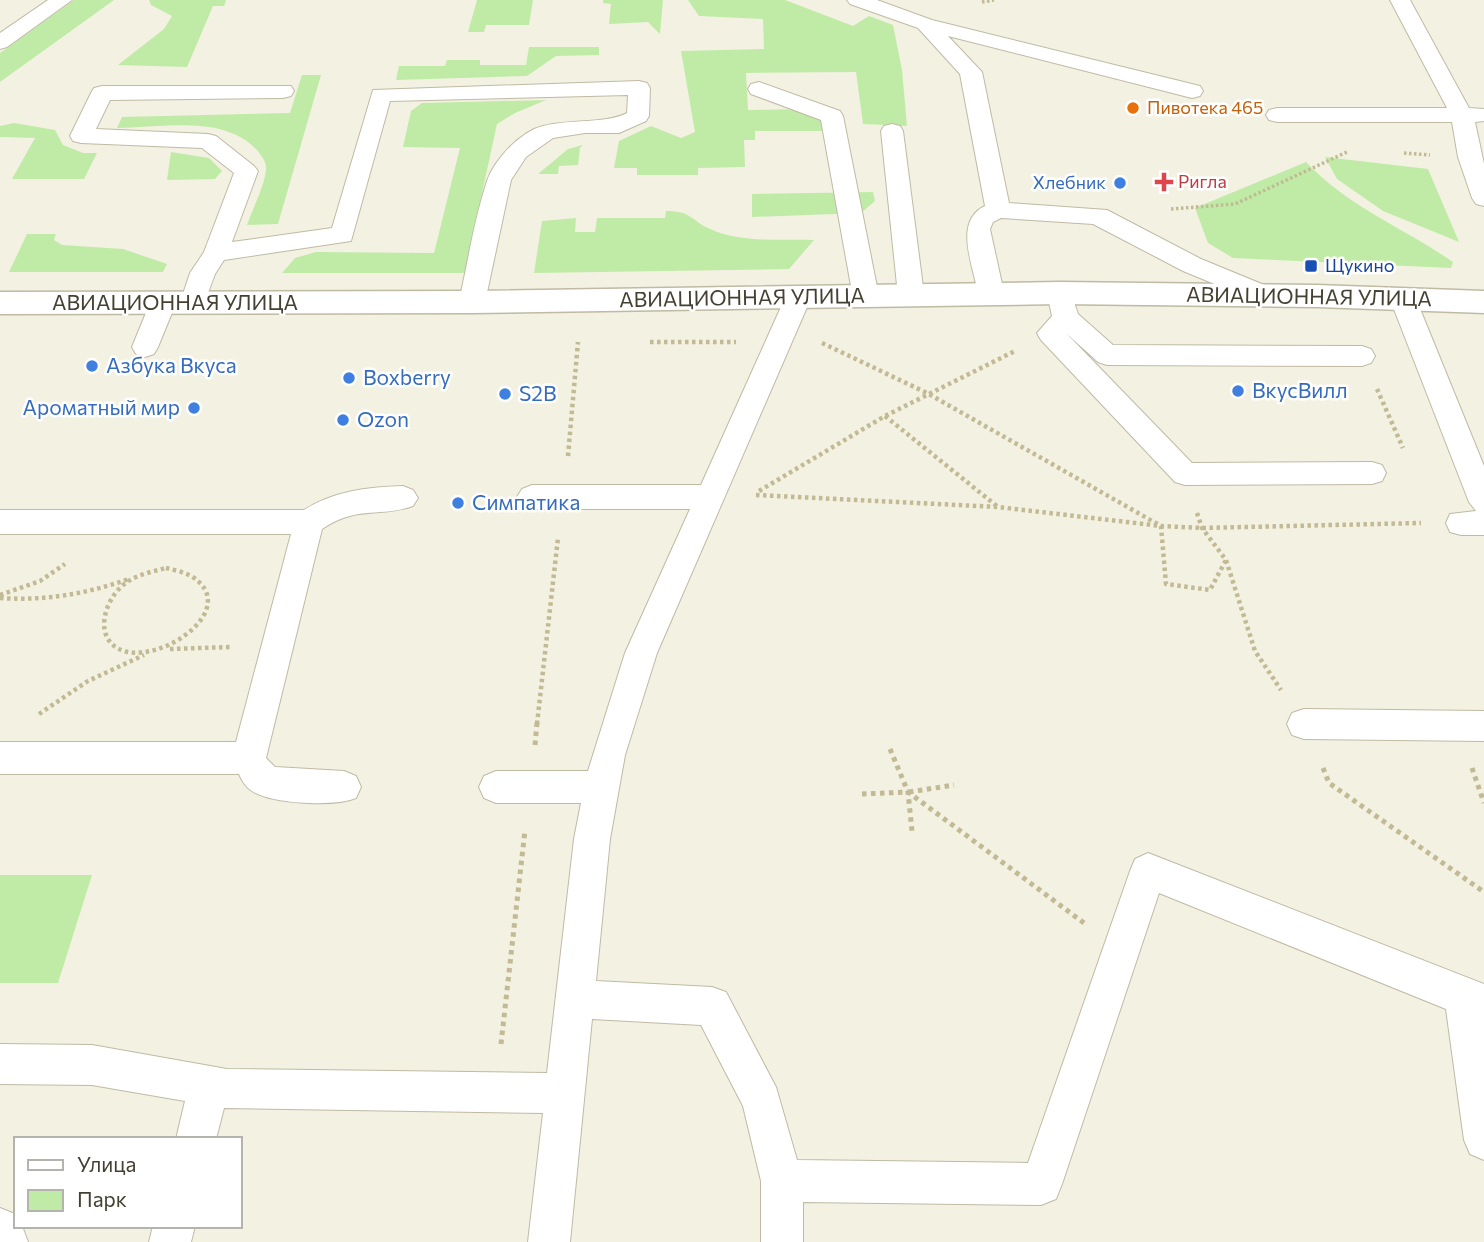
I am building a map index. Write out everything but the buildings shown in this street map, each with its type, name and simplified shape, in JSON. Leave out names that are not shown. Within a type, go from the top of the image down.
[{"type":"street","name":"АВИАЦИОННАЯ УЛИЦА","points":[[0,303],[472,302],[991,293],[1059,315],[1265,295],[1484,302]]},
{"type":"lane","points":[[0,43],[62,0]]},
{"type":"lane","points":[[1400,0],[1473,115],[1470,157],[1484,198]]},
{"type":"lane","points":[[868,2],[925,24],[1192,91]]},
{"type":"lane","points":[[925,24],[971,72],[998,210]]},
{"type":"lane","points":[[216,253],[342,235],[381,94],[639,88],[638,116],[620,127],[585,126],[546,132],[518,152],[499,179],[472,302]]},
{"type":"lane","points":[[760,89],[832,116],[866,297]]},
{"type":"lane","points":[[145,347],[216,253],[246,171],[208,141],[81,136],[102,93],[283,91]]},
{"type":"lane","points":[[1277,115],[1473,115]]},
{"type":"lane","points":[[892,131],[911,295]]},
{"type":"lane","points":[[991,293],[978,229],[983,217],[998,210],[1098,216],[1192,265],[1265,295]]},
{"type":"lane","points":[[549,1242],[563,1093],[601,786],[614,732],[640,653],[798,298]]},
{"type":"lane","points":[[1403,299],[1484,502]]},
{"type":"lane","points":[[1059,315],[1107,355],[1353,355]]},
{"type":"lane","points":[[1059,315],[1185,474],[1372,473]]},
{"type":"lane","points":[[532,497],[709,497]]},
{"type":"lane","points":[[0,522],[309,522],[322,512],[352,500],[403,498]]},
{"type":"lane","points":[[309,522],[249,758],[252,768],[262,779],[271,783],[344,787]]},
{"type":"lane","points":[[1304,723],[1484,726]]},
{"type":"lane","points":[[0,758],[249,758]]},
{"type":"lane","points":[[496,787],[601,786]]},
{"type":"lane","points":[[782,1181],[1041,1184],[1148,871],[1473,1000],[1484,1140]]},
{"type":"lane","points":[[574,999],[712,1006],[762,1101],[782,1181],[782,1242]]},
{"type":"lane","points":[[0,1064],[102,1066],[209,1087],[563,1093]]},
{"type":"lane","points":[[196,1137],[209,1087]]},
{"type":"lane","points":[[0,1229],[7,1242]]},
{"type":"path","points":[[1098,216],[1235,204],[1349,150]]},
{"type":"path","points":[[1403,153],[1470,157]]},
{"type":"path","points":[[1059,315],[752,495],[998,507],[1161,526],[1202,528],[1472,523]]},
{"type":"path","points":[[495,1093],[580,342],[567,342]]},
{"type":"path","points":[[646,342],[824,343],[928,393],[1161,526]]},
{"type":"path","points":[[1353,355],[1369,369],[1406,456]]},
{"type":"path","points":[[886,416],[998,507]]},
{"type":"path","points":[[0,597],[57,571],[82,548],[96,522]]},
{"type":"path","points":[[145,655],[122,652],[107,641],[102,624],[107,604],[121,587],[184,548],[213,522]]},
{"type":"path","points":[[1161,526],[1166,584],[1210,590],[1226,560],[1202,528]]},
{"type":"path","points":[[0,597],[36,600],[69,597],[166,568],[186,571],[202,582],[208,598],[204,617],[190,635],[169,649]]},
{"type":"path","points":[[31,720],[88,681],[145,655],[169,649],[230,647],[276,652]]},
{"type":"path","points":[[890,749],[908,792],[912,831]]},
{"type":"path","points":[[862,794],[908,792],[954,785]]},
{"type":"path","points":[[908,792],[1121,950]]},
{"type":"green space","points":[[74,0],[114,0],[0,82],[0,53]]},
{"type":"green space","points":[[149,0],[226,0],[224,6],[213,6],[187,67],[118,65],[164,29],[172,16],[151,5]]},
{"type":"green space","points":[[477,0],[533,0],[529,25],[486,25],[484,32],[468,32]]},
{"type":"green space","points":[[603,0],[663,0],[660,34],[648,22],[609,24],[611,4],[603,3]]},
{"type":"green space","points":[[688,0],[785,0],[853,26],[869,16],[893,25],[902,70],[907,126],[863,124],[856,72],[746,73],[748,110],[822,109],[830,131],[755,131],[755,140],[744,140],[745,167],[698,168],[698,175],[637,175],[637,168],[614,168],[619,141],[651,126],[681,138],[695,132],[681,51],[764,49],[763,19],[699,16]]},
{"type":"green space","points":[[529,47],[599,47],[599,55],[556,56],[527,76],[396,80],[399,66],[445,66],[447,60],[480,60],[480,65],[526,65]]},
{"type":"green space","points":[[302,75],[321,75],[278,224],[247,225],[266,168],[259,152],[243,139],[227,131],[191,125],[117,128],[122,117],[290,113]]},
{"type":"green space","points":[[546,100],[497,124],[469,253],[478,257],[474,273],[282,273],[295,258],[316,252],[434,253],[460,148],[403,147],[411,111],[422,103]]},
{"type":"green space","points":[[14,123],[55,130],[63,145],[83,153],[97,153],[84,179],[12,179],[35,138],[0,137],[0,126]]},
{"type":"green space","points":[[583,145],[580,148],[578,165],[559,166],[558,174],[538,174],[568,149]]},
{"type":"green space","points":[[171,152],[209,158],[222,171],[215,179],[167,180]]},
{"type":"green space","points":[[1325,157],[1428,169],[1459,242],[1383,211],[1337,179]]},
{"type":"green space","points":[[1306,162],[1359,205],[1453,262],[1451,268],[1233,258],[1208,243],[1195,208]]},
{"type":"green space","points":[[873,192],[875,201],[861,213],[752,217],[752,194]]},
{"type":"green space","points":[[666,211],[686,214],[703,226],[734,236],[814,240],[789,269],[534,273],[542,221],[576,218],[575,232],[595,232],[597,218],[665,218]]},
{"type":"green space","points":[[27,234],[56,234],[54,240],[62,245],[123,249],[167,264],[163,272],[9,272]]},
{"type":"green space","points":[[0,875],[92,875],[58,983],[0,983]]},
{"type":"place","name":"Пивотека 465","points":[[1133,108]]},
{"type":"place","name":"Ригла","points":[[1164,182]]},
{"type":"place","name":"Хлебник","points":[[1120,183]]},
{"type":"place","name":"Щукино","points":[[1311,266]]},
{"type":"place","name":"Азбука Вкуса","points":[[92,366]]},
{"type":"place","name":"Boxberry","points":[[349,378]]},
{"type":"place","name":"ВкусВилл","points":[[1238,391]]},
{"type":"place","name":"S2B","points":[[505,394]]},
{"type":"place","name":"Ароматный мир","points":[[194,408]]},
{"type":"place","name":"Ozon","points":[[343,420]]},
{"type":"place","name":"Симпатика","points":[[458,503]]}]
